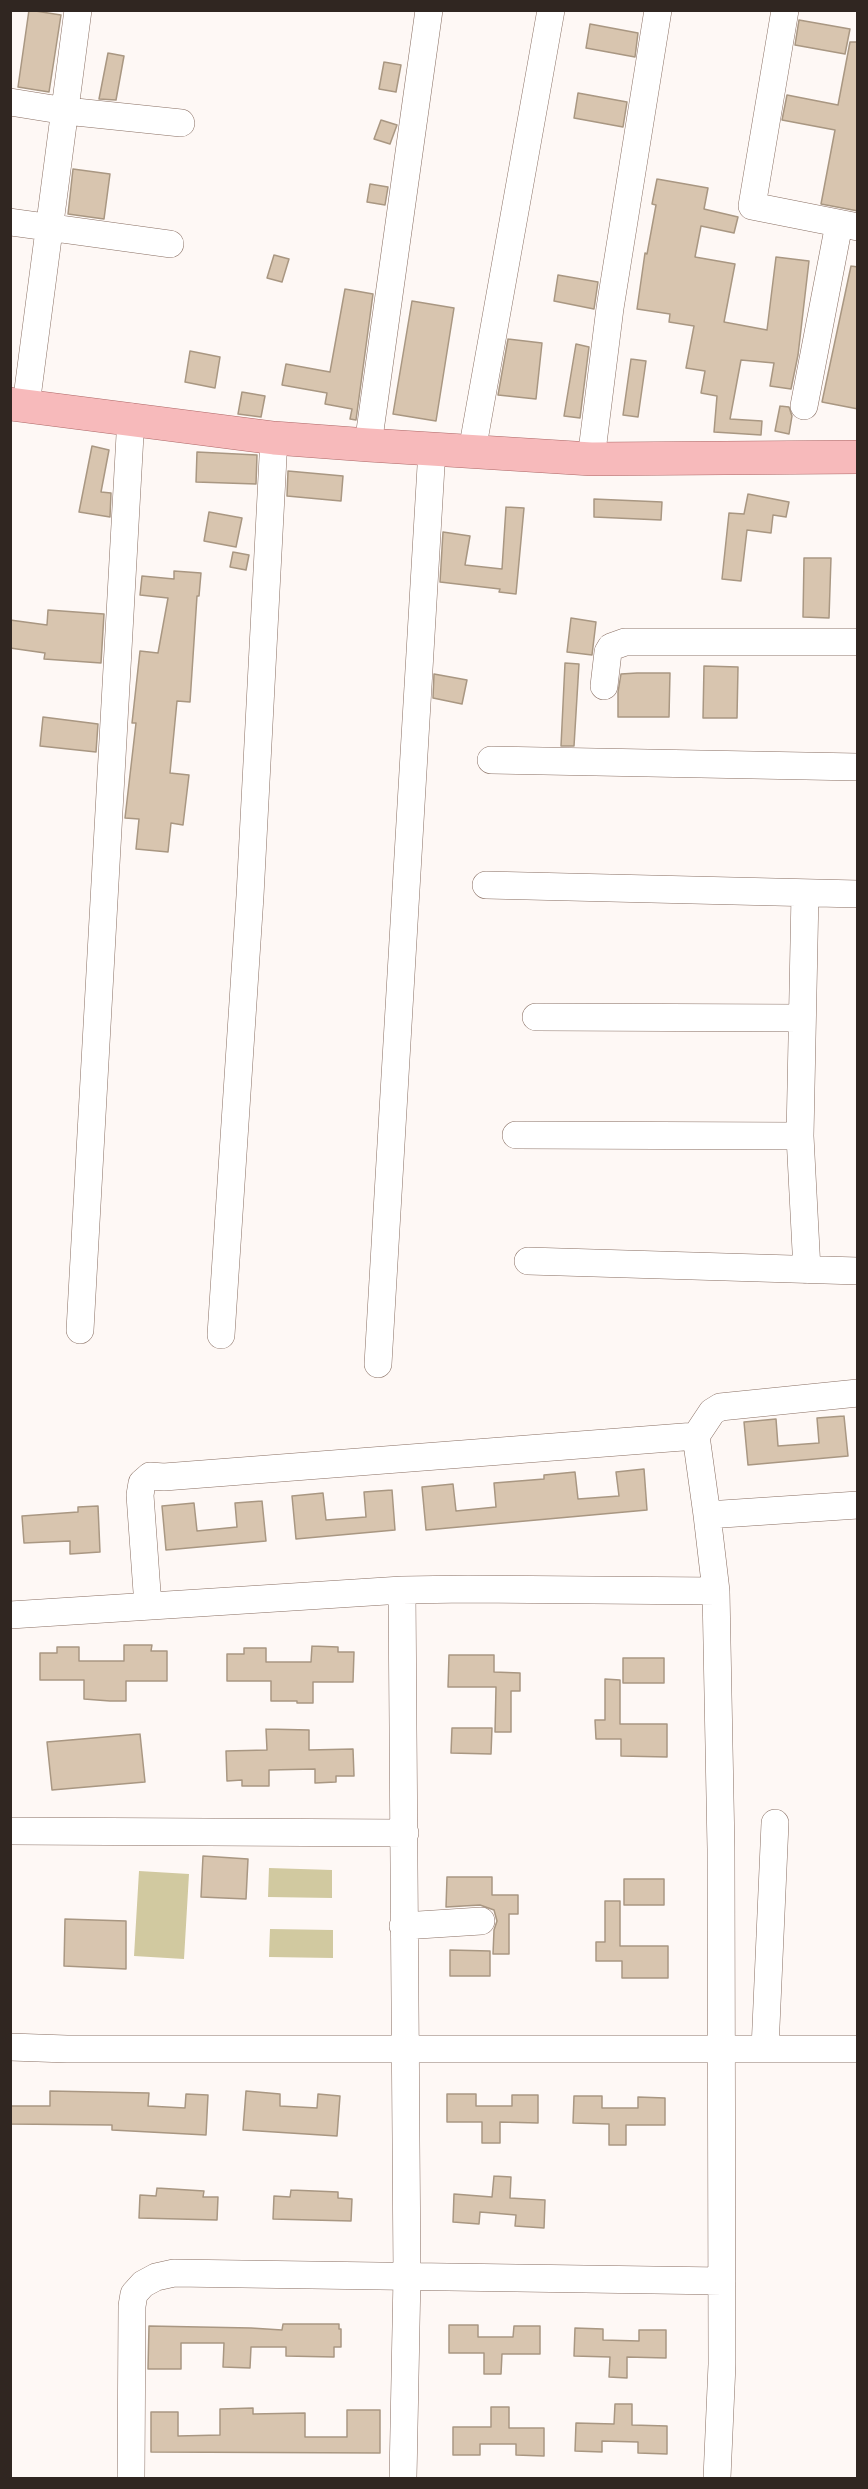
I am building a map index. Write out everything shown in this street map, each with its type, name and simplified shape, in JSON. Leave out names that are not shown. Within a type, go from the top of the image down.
[{"type":"main road","points":[[18,404],[131,417],[274,438],[368,445],[591,459],[858,457]]},
{"type":"street","points":[[18,404],[50,228],[78,10]]},
{"type":"street","points":[[368,445],[429,10]]},
{"type":"street","points":[[472,451],[551,10]]},
{"type":"street","points":[[591,459],[610,308],[658,10]]},
{"type":"street","points":[[784,10],[752,206],[848,226],[804,406]]},
{"type":"street","points":[[10,102],[66,111],[181,123]]},
{"type":"street","points":[[10,222],[170,244]]},
{"type":"street","points":[[80,1330],[131,417]]},
{"type":"street","points":[[221,1335],[250,884],[274,438]]},
{"type":"street","points":[[378,1365],[432,449]]},
{"type":"street","points":[[604,686],[608,652],[611,646],[625,642],[858,642]]},
{"type":"street","points":[[491,760],[858,767]]},
{"type":"street","points":[[486,885],[858,894]]},
{"type":"street","points":[[804,894],[800,1137],[807,1270]]},
{"type":"street","points":[[536,1017],[802,1018]]},
{"type":"street","points":[[516,1135],[800,1137]]},
{"type":"street","points":[[528,1261],[858,1271]]},
{"type":"street","points":[[717,2478],[722,2364],[722,2049],[716,1591],[696,1436],[712,1412],[729,1404],[858,1393]]},
{"type":"street","points":[[148,1606],[140,1495],[142,1483],[150,1476],[164,1477],[696,1436]]},
{"type":"street","points":[[707,1515],[858,1505]]},
{"type":"street","points":[[10,1615],[402,1590],[716,1591]]},
{"type":"street","points":[[402,1590],[407,2276],[403,2478]]},
{"type":"street","points":[[765,2049],[775,1823]]},
{"type":"street","points":[[10,1832],[405,1833]]},
{"type":"street","points":[[403,1926],[482,1921]]},
{"type":"street","points":[[10,2047],[858,2049]]},
{"type":"street","points":[[131,2478],[132,2306],[134,2294],[143,2284],[156,2277],[174,2273],[722,2281]]},
{"type":"shaded area","points":[[269,1868],[332,1870],[332,1898],[268,1897]]},
{"type":"shaded area","points":[[139,1871],[189,1874],[184,1959],[134,1956]]},
{"type":"shaded area","points":[[270,1929],[333,1930],[333,1958],[269,1957]]},
{"type":"building","points":[[29,10],[61,15],[49,92],[18,87]]},
{"type":"building","points":[[799,20],[850,29],[845,54],[795,45]]},
{"type":"building","points":[[590,24],[638,33],[635,57],[586,48]]},
{"type":"building","points":[[850,42],[858,42],[858,211],[821,204],[835,130],[782,120],[787,95],[838,105]]},
{"type":"building","points":[[108,53],[124,56],[116,100],[99,99]]},
{"type":"building","points":[[384,62],[401,65],[396,92],[379,89]]},
{"type":"building","points":[[578,93],[627,102],[623,127],[574,118]]},
{"type":"building","points":[[381,120],[397,125],[390,144],[374,139]]},
{"type":"building","points":[[73,169],[110,174],[104,219],[68,214]]},
{"type":"building","points":[[657,179],[708,188],[704,209],[738,217],[734,233],[701,226],[695,257],[735,264],[724,322],[767,330],[776,257],[809,261],[798,355],[791,389],[770,386],[774,363],[741,360],[730,419],[762,421],[761,435],[714,432],[717,396],[701,393],[705,371],[686,368],[694,326],[669,322],[670,314],[637,309],[645,253],[647,254],[656,205],[652,204]]},
{"type":"building","points":[[370,184],[388,187],[385,205],[367,202]]},
{"type":"building","points":[[274,255],[289,259],[282,282],[267,278]]},
{"type":"building","points":[[851,266],[858,267],[858,409],[822,402]]},
{"type":"building","points":[[558,275],[598,282],[594,309],[554,301]]},
{"type":"building","points":[[345,289],[373,294],[356,420],[350,419],[352,409],[325,404],[327,393],[282,385],[286,364],[330,372]]},
{"type":"building","points":[[412,301],[454,308],[436,421],[393,414]]},
{"type":"building","points":[[508,339],[542,343],[536,399],[498,395]]},
{"type":"building","points":[[576,344],[589,347],[580,418],[564,416]]},
{"type":"building","points":[[190,351],[220,357],[215,388],[185,382]]},
{"type":"building","points":[[631,359],[646,361],[638,417],[623,415]]},
{"type":"building","points":[[242,392],[265,396],[261,417],[238,414]]},
{"type":"building","points":[[780,406],[789,407],[792,416],[789,434],[775,431]]},
{"type":"building","points":[[92,446],[109,450],[101,492],[111,493],[110,517],[79,512]]},
{"type":"building","points":[[197,452],[257,455],[256,484],[196,482]]},
{"type":"building","points":[[288,471],[343,476],[341,501],[287,496]]},
{"type":"building","points":[[748,494],[789,502],[786,517],[773,515],[771,533],[747,530],[741,581],[722,579],[729,513],[744,514]]},
{"type":"building","points":[[594,499],[662,502],[661,520],[594,517]]},
{"type":"building","points":[[506,507],[524,508],[516,594],[499,592],[500,589],[440,582],[443,532],[470,536],[465,565],[502,569]]},
{"type":"building","points":[[209,512],[242,518],[236,547],[204,541]]},
{"type":"building","points":[[233,552],[249,555],[246,570],[230,567]]},
{"type":"building","points":[[804,558],[831,558],[829,618],[803,617]]},
{"type":"building","points":[[174,571],[201,573],[199,596],[197,596],[190,702],[177,701],[170,773],[189,775],[183,825],[171,823],[168,852],[136,849],[139,819],[125,818],[136,723],[132,723],[140,651],[158,653],[168,598],[140,595],[142,576],[174,579]]},
{"type":"building","points":[[48,610],[104,614],[101,663],[44,659],[45,653],[10,648],[10,620],[47,625]]},
{"type":"building","points":[[571,618],[596,622],[592,655],[567,652]]},
{"type":"building","points":[[565,663],[579,664],[574,746],[561,746]]},
{"type":"building","points":[[704,666],[738,667],[737,718],[703,718]]},
{"type":"building","points":[[670,673],[669,717],[618,717],[621,674]]},
{"type":"building","points":[[434,674],[467,680],[462,704],[433,698]]},
{"type":"building","points":[[43,717],[98,724],[96,752],[40,746]]},
{"type":"building","points":[[844,1416],[848,1456],[748,1465],[744,1422],[776,1419],[778,1446],[819,1443],[817,1418]]},
{"type":"building","points":[[644,1469],[647,1510],[426,1530],[422,1487],[453,1484],[456,1511],[496,1507],[494,1483],[544,1479],[544,1475],[575,1472],[578,1499],[619,1496],[616,1472]]},
{"type":"building","points":[[392,1490],[395,1530],[296,1539],[292,1496],[323,1493],[326,1520],[366,1517],[364,1492]]},
{"type":"building","points":[[262,1501],[266,1541],[166,1550],[162,1506],[194,1503],[197,1531],[237,1527],[235,1503]]},
{"type":"building","points":[[98,1506],[100,1552],[70,1554],[70,1541],[24,1543],[22,1516],[78,1512],[78,1507]]},
{"type":"building","points":[[124,1645],[152,1645],[151,1651],[167,1651],[167,1681],[126,1681],[126,1701],[110,1701],[84,1699],[84,1680],[40,1680],[40,1653],[57,1653],[57,1647],[79,1647],[79,1661],[124,1661]]},
{"type":"building","points":[[312,1646],[338,1647],[338,1652],[354,1652],[353,1682],[313,1682],[313,1703],[297,1703],[297,1701],[271,1701],[271,1681],[227,1681],[227,1654],[244,1654],[244,1648],[266,1648],[266,1662],[311,1662]]},
{"type":"building","points":[[449,1655],[494,1655],[494,1672],[520,1673],[520,1691],[511,1691],[511,1732],[495,1732],[496,1687],[448,1687]]},
{"type":"building","points":[[623,1658],[664,1658],[664,1683],[623,1683]]},
{"type":"building","points":[[605,1679],[620,1680],[620,1724],[667,1724],[667,1757],[621,1756],[621,1739],[596,1739],[595,1720],[605,1720]]},
{"type":"building","points":[[452,1728],[492,1728],[491,1754],[451,1753]]},
{"type":"building","points":[[266,1729],[309,1730],[309,1750],[353,1749],[354,1776],[336,1776],[336,1782],[315,1783],[315,1769],[269,1770],[269,1786],[242,1786],[242,1780],[227,1781],[226,1751],[267,1750]]},
{"type":"building","points":[[140,1734],[145,1782],[52,1790],[47,1742]]},
{"type":"building","points":[[203,1856],[248,1859],[246,1899],[201,1897]]},
{"type":"building","points":[[447,1877],[492,1877],[492,1895],[518,1895],[518,1914],[509,1914],[509,1954],[493,1954],[494,1930],[497,1921],[494,1910],[480,1905],[446,1907]]},
{"type":"building","points":[[624,1879],[664,1879],[664,1905],[624,1905]]},
{"type":"building","points":[[605,1901],[620,1901],[620,1946],[668,1946],[668,1978],[622,1978],[622,1961],[596,1961],[596,1942],[605,1942]]},
{"type":"building","points":[[65,1919],[126,1921],[126,1969],[64,1966]]},
{"type":"building","points":[[450,1950],[490,1951],[490,1976],[450,1976]]},
{"type":"building","points":[[50,2091],[149,2093],[148,2106],[185,2108],[186,2094],[208,2095],[206,2135],[112,2130],[112,2125],[10,2124],[10,2106],[50,2106]]},
{"type":"building","points":[[246,2091],[280,2094],[280,2106],[317,2108],[318,2094],[340,2096],[337,2136],[243,2130]]},
{"type":"building","points":[[447,2094],[476,2094],[476,2106],[512,2106],[512,2095],[538,2095],[538,2123],[500,2122],[500,2143],[482,2143],[482,2122],[447,2122]]},
{"type":"building","points":[[574,2096],[602,2096],[602,2108],[638,2108],[638,2097],[665,2098],[665,2125],[626,2125],[626,2145],[609,2145],[609,2124],[573,2123]]},
{"type":"building","points":[[494,2176],[511,2177],[510,2198],[545,2200],[544,2228],[515,2226],[516,2215],[480,2212],[479,2224],[453,2222],[454,2194],[492,2197]]},
{"type":"building","points":[[157,2188],[204,2191],[203,2197],[218,2197],[217,2220],[139,2218],[140,2195],[156,2196]]},
{"type":"building","points":[[291,2190],[338,2192],[338,2198],[352,2199],[351,2221],[273,2219],[274,2196],[290,2197]]},
{"type":"building","points":[[283,2324],[339,2324],[341,2347],[334,2347],[334,2357],[286,2356],[286,2347],[251,2347],[250,2368],[223,2367],[224,2343],[181,2343],[181,2369],[148,2369],[149,2326],[282,2330]]},
{"type":"building","points":[[449,2325],[478,2325],[478,2337],[513,2337],[514,2326],[540,2326],[540,2354],[502,2354],[501,2374],[484,2374],[484,2353],[449,2353]]},
{"type":"building","points":[[575,2328],[603,2329],[603,2340],[639,2341],[639,2330],[666,2330],[666,2358],[627,2357],[627,2378],[609,2377],[610,2357],[574,2356]]},
{"type":"building","points":[[615,2404],[632,2404],[632,2425],[667,2426],[667,2454],[638,2453],[638,2442],[602,2441],[602,2452],[575,2451],[576,2423],[614,2424]]},
{"type":"building","points":[[491,2407],[509,2407],[509,2428],[544,2428],[544,2456],[516,2455],[516,2444],[480,2444],[480,2455],[453,2455],[453,2427],[491,2427]]},
{"type":"building","points":[[253,2408],[253,2414],[305,2413],[305,2437],[347,2437],[347,2410],[380,2410],[380,2453],[151,2452],[151,2412],[178,2412],[178,2436],[220,2435],[220,2409]]}]
